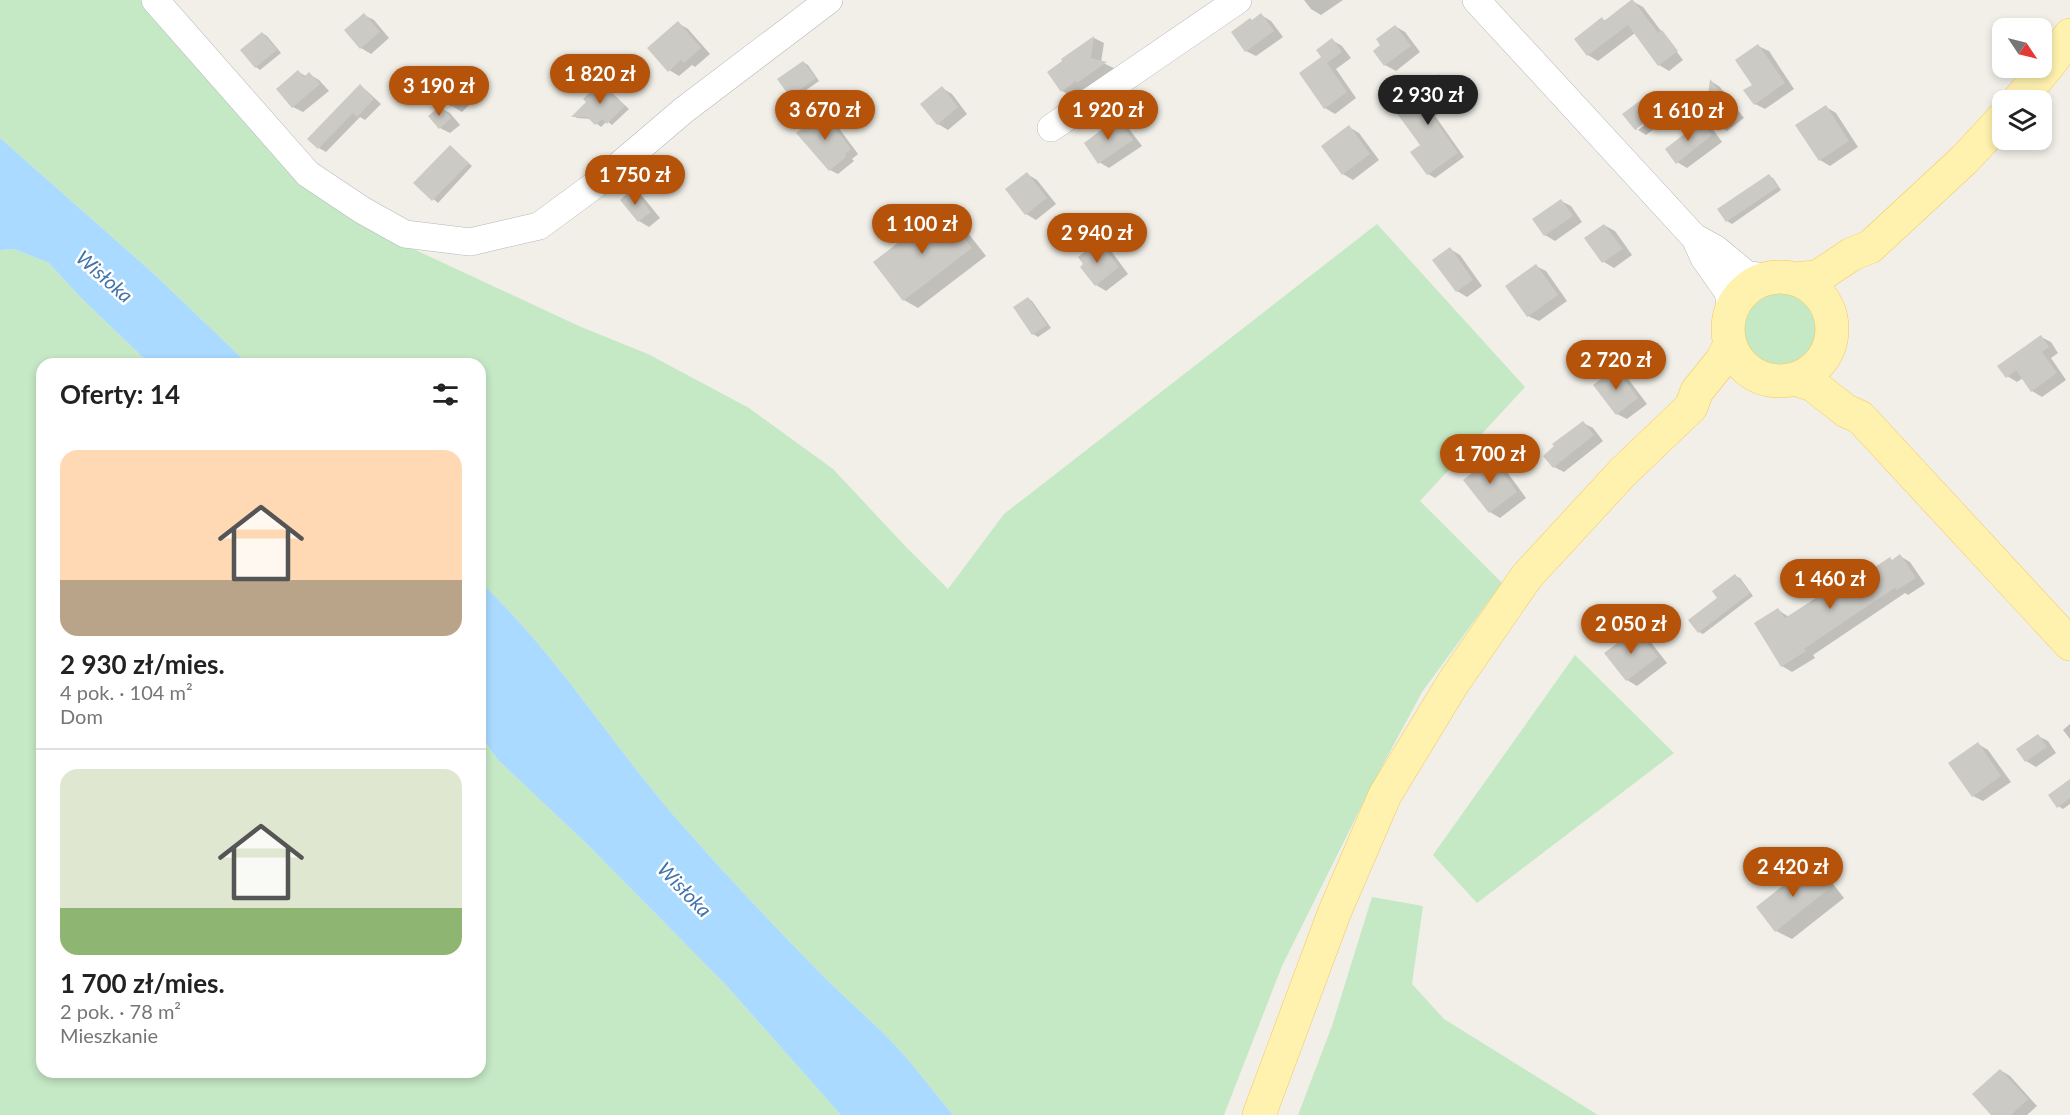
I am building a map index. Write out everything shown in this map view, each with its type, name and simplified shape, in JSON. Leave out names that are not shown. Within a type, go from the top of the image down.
[{"type":"main road","points":[[2027,90],[2070,35]]},
{"type":"main road","points":[[1795,379],[1815,368],[1824,357],[1831,331],[1836,295],[1861,265],[1870,247],[1965,159],[1992,130]]},
{"type":"main road","points":[[1870,247],[1852,254],[1819,276],[1756,283],[1744,291],[1731,310],[1728,332],[1730,344],[1740,364],[1760,378],[1771,381],[1795,379],[1813,385],[1846,411],[1860,417],[2070,644]]},
{"type":"main road","points":[[1782,279],[1808,285],[1819,293],[1826,304],[1831,331],[1832,367],[1855,401],[1860,417]]},
{"type":"main road","points":[[1259,1115],[1335,911],[1385,795],[1453,683],[1527,576],[1622,473],[1691,407],[1697,391],[1722,360],[1730,344]]},
{"type":"main road","points":[[1691,407],[1707,402],[1741,380],[1760,378]]},
{"type":"street","points":[[155,0],[308,174],[362,210],[405,234],[470,242],[539,226],[603,179],[684,110],[829,0]]},
{"type":"street","points":[[1051,129],[1238,0]]},
{"type":"street","points":[[1476,0],[1695,238],[1704,258],[1728,292],[1731,310]]},
{"type":"street","points":[[1695,238],[1716,249],[1746,274],[1782,279]]},
{"type":"green space","points":[[0,0],[151,0],[394,240],[581,327],[648,354],[749,408],[833,469],[948,589],[1004,514],[1377,224],[1525,387],[1420,501],[1502,583],[1422,692],[1371,787],[1282,966],[1224,1115],[953,1115],[892,1042],[831,984],[692,837],[650,787],[557,666],[486,588],[486,358],[242,358],[154,274],[0,138]]},
{"type":"green space","points":[[14,249],[49,263],[80,297],[144,358],[36,358],[36,1078],[486,1078],[486,743],[498,760],[587,844],[725,984],[841,1115],[0,1115],[0,250]]},
{"type":"green space","points":[[1780,290],[1795,293],[1808,301],[1816,314],[1819,329],[1816,344],[1808,357],[1795,365],[1780,368],[1765,365],[1752,357],[1744,344],[1741,329],[1744,314],[1752,301],[1765,293]]},
{"type":"green space","points":[[1575,655],[1674,753],[1477,903],[1433,855]]},
{"type":"green space","points":[[1372,897],[1423,906],[1412,984],[1444,1019],[1598,1115],[1298,1115],[1332,1026]]},
{"type":"water","name":"Wisłoka","points":[[0,138],[154,274],[242,358],[144,358],[80,297],[49,263],[14,249],[0,250]]},
{"type":"water","name":"Wisłoka","points":[[486,588],[557,666],[650,787],[692,837],[831,984],[892,1042],[953,1115],[841,1115],[725,984],[587,844],[498,760],[486,743]]},
{"type":"building","points":[[1631,0],[1658,33],[1662,30],[1678,51],[1658,66],[1628,25],[1587,56],[1574,39],[1602,17],[1604,21]]},
{"type":"building","points":[[364,13],[380,32],[360,49],[344,30]]},
{"type":"building","points":[[1261,13],[1274,31],[1245,52],[1231,32]]},
{"type":"building","points":[[678,21],[701,48],[684,63],[681,60],[668,72],[647,48]]},
{"type":"building","points":[[1395,25],[1411,46],[1384,66],[1373,51],[1380,45],[1376,39]]},
{"type":"building","points":[[262,32],[277,50],[255,68],[240,50]]},
{"type":"building","points":[[1094,36],[1091,58],[1107,62],[1061,92],[1047,72],[1062,61],[1061,59]]},
{"type":"building","points":[[1332,38],[1342,52],[1327,63],[1347,92],[1324,109],[1299,73],[1321,57],[1316,50]]},
{"type":"building","points":[[1758,44],[1785,83],[1754,105],[1743,90],[1752,85],[1735,60]]},
{"type":"building","points":[[803,61],[816,78],[790,97],[777,79]]},
{"type":"building","points":[[298,70],[304,77],[309,72],[320,84],[292,108],[276,89]]},
{"type":"building","points":[[1439,74],[1453,94],[1429,111],[1458,153],[1427,175],[1410,152],[1420,145],[1396,112],[1417,97],[1414,93]]},
{"type":"building","points":[[1710,79],[1735,112],[1716,126],[1698,103],[1708,96]]},
{"type":"building","points":[[601,81],[625,106],[607,124],[602,119],[595,125],[587,117],[571,117],[586,102],[583,99]]},
{"type":"building","points":[[451,83],[463,96],[451,107],[438,94]]},
{"type":"building","points":[[360,84],[374,99],[357,117],[353,113],[318,149],[307,139]]},
{"type":"building","points":[[942,86],[958,107],[937,125],[920,104]]},
{"type":"building","points":[[1649,94],[1661,110],[1635,130],[1622,114]]},
{"type":"building","points":[[1826,105],[1849,141],[1819,161],[1795,125]]},
{"type":"building","points":[[440,106],[451,118],[439,129],[428,116]]},
{"type":"building","points":[[824,112],[851,149],[845,154],[847,156],[829,171],[796,133]]},
{"type":"building","points":[[1117,118],[1133,140],[1098,164],[1084,143]]},
{"type":"building","points":[[1701,121],[1712,135],[1676,164],[1665,149]]},
{"type":"building","points":[[1349,125],[1370,154],[1342,175],[1321,146]]},
{"type":"building","points":[[450,145],[469,163],[432,201],[413,183]]},
{"type":"building","points":[[1027,172],[1047,198],[1025,215],[1005,189]]},
{"type":"building","points":[[1769,174],[1778,187],[1726,222],[1717,209]]},
{"type":"building","points":[[632,189],[651,212],[638,222],[620,200]]},
{"type":"building","points":[[1561,199],[1573,216],[1544,236],[1532,219]]},
{"type":"building","points":[[942,209],[972,248],[903,301],[873,262]]},
{"type":"building","points":[[1604,224],[1623,249],[1602,263],[1584,238]]},
{"type":"building","points":[[1099,241],[1119,267],[1095,286],[1080,267],[1083,264],[1078,257]]},
{"type":"building","points":[[1450,247],[1473,280],[1456,292],[1432,260]]},
{"type":"building","points":[[1536,264],[1558,295],[1527,317],[1505,286]]},
{"type":"building","points":[[1028,297],[1047,325],[1032,335],[1013,307]]},
{"type":"building","points":[[2041,335],[2049,347],[2042,352],[2057,373],[2031,392],[2016,370],[2006,378],[1997,366]]},
{"type":"building","points":[[1616,368],[1638,398],[1616,415],[1593,385]]},
{"type":"building","points":[[1583,421],[1594,435],[1553,468],[1543,456],[1554,446],[1552,444]]},
{"type":"building","points":[[1492,457],[1517,492],[1489,513],[1463,480]]},
{"type":"building","points":[[1900,554],[1916,578],[1897,590],[1895,588],[1860,611],[1781,667],[1754,623],[1778,608],[1785,618],[1842,581],[1845,587],[1890,557],[1892,560]]},
{"type":"building","points":[[1735,574],[1750,593],[1698,633],[1688,620],[1717,598],[1712,591]]},
{"type":"building","points":[[1636,629],[1658,657],[1626,681],[1604,653]]},
{"type":"building","points":[[2038,734],[2047,747],[2025,762],[2016,749]]},
{"type":"building","points":[[1978,742],[2001,776],[1972,797],[1948,763]]},
{"type":"building","points":[[2070,779],[2070,798],[2057,808],[2048,795]]},
{"type":"building","points":[[1810,864],[1830,888],[1775,932],[1756,907]]},
{"type":"building","points":[[2000,1069],[2028,1099],[2011,1115],[1991,1115],[1972,1094]]}]
